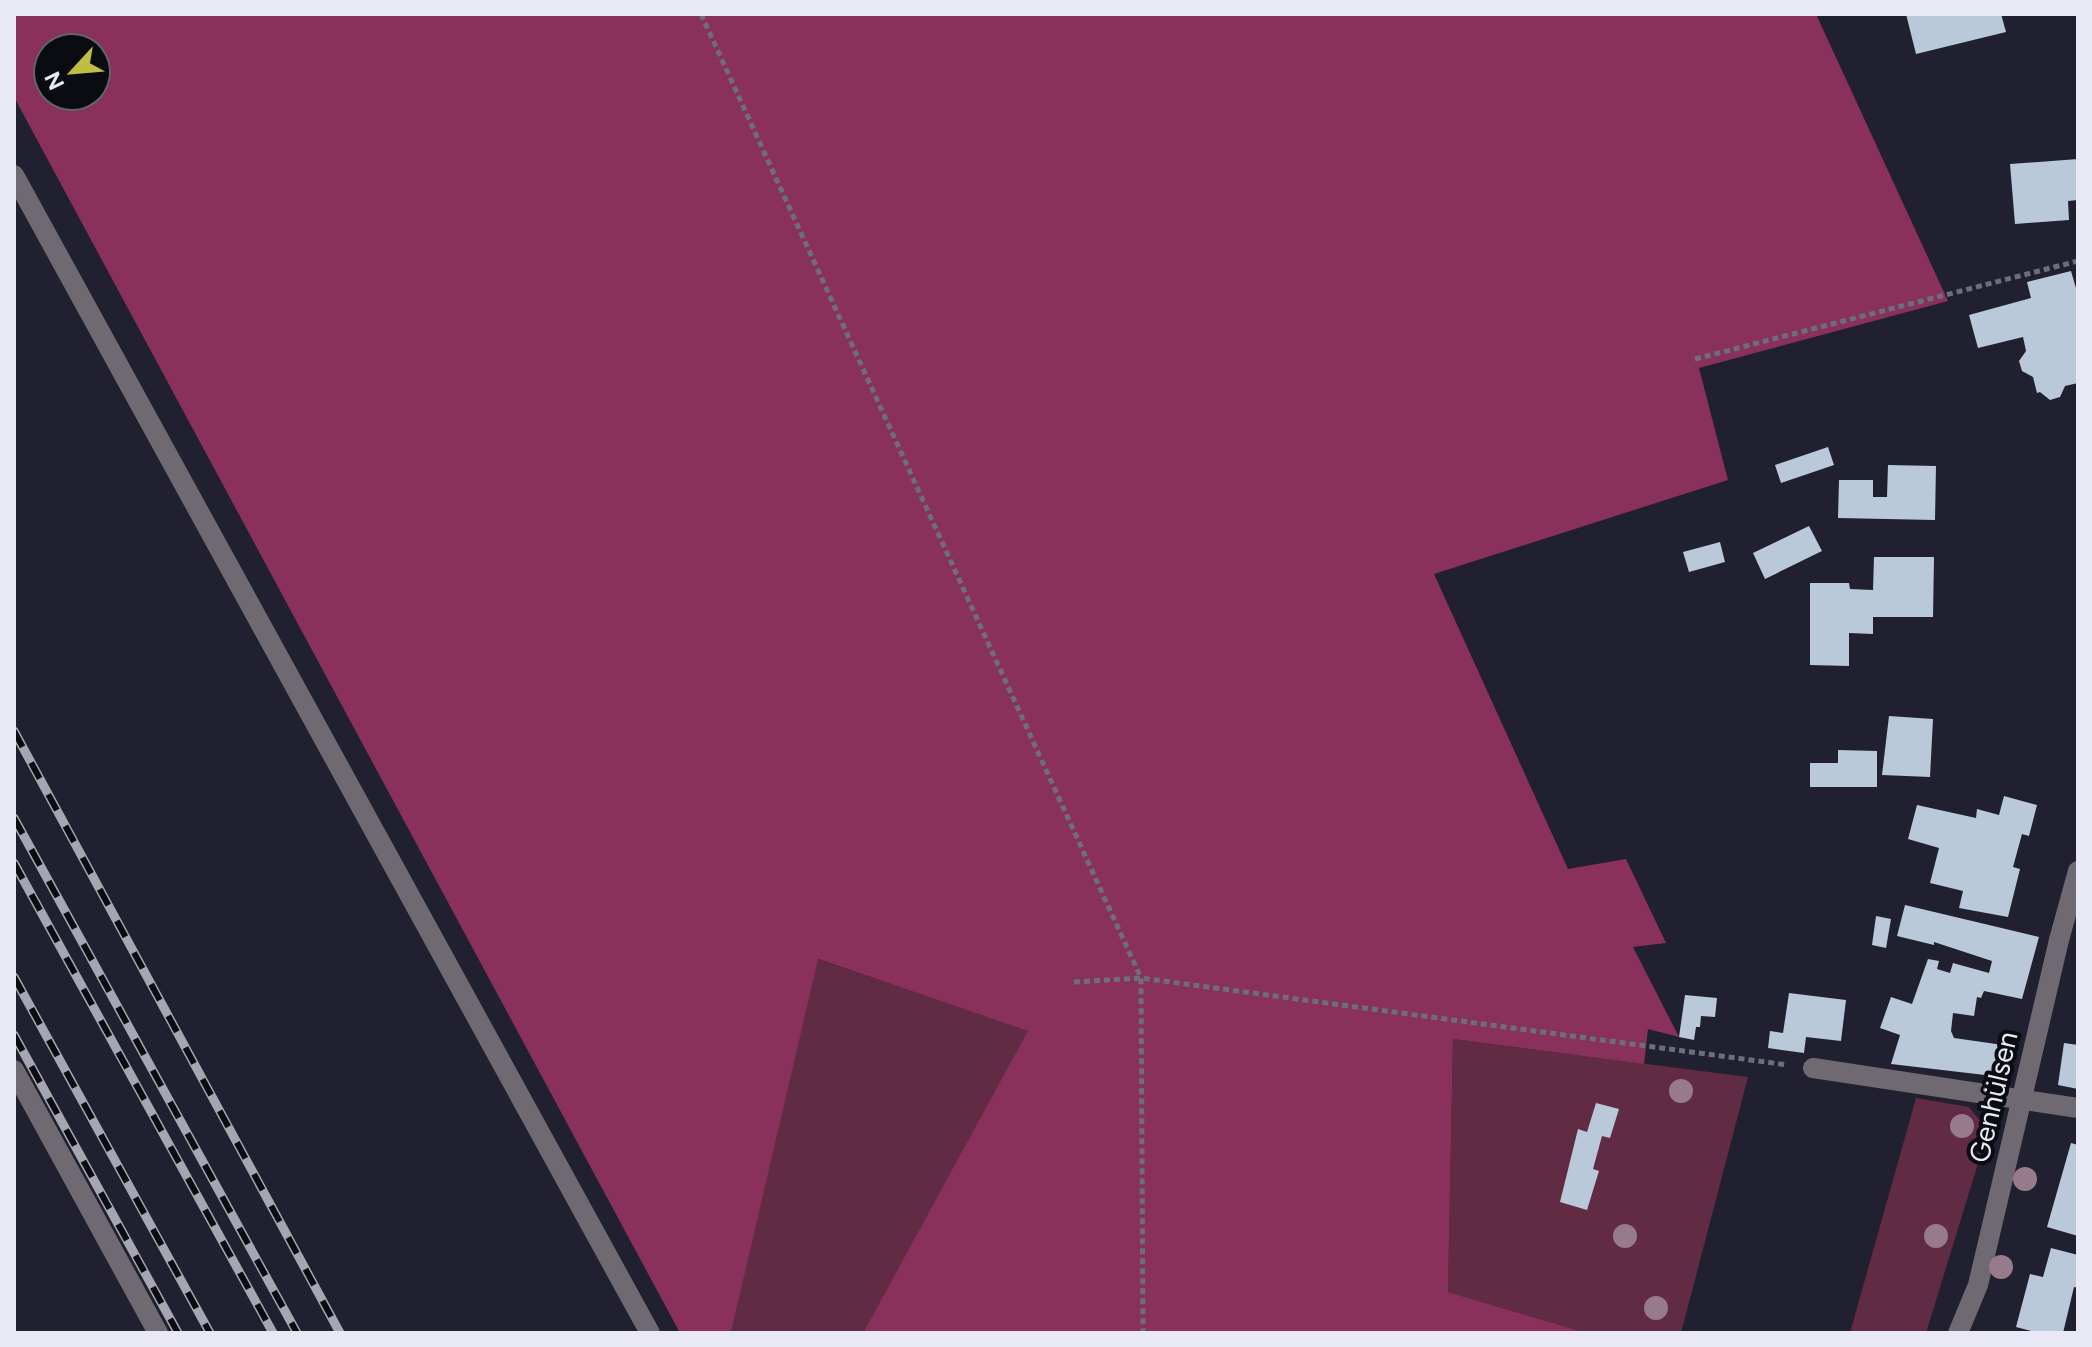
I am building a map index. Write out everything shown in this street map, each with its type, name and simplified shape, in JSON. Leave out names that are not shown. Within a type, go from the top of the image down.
[{"type":"street","points":[[14,175],[650,1333]]},
{"type":"street","name":"Genhülsen","points":[[1958,1333],[1978,1285],[2078,871]]},
{"type":"street","points":[[1813,1068],[2078,1108]]},
{"type":"street","points":[[14,1070],[158,1333]]},
{"type":"path","points":[[701,14],[1141,978],[1143,1333]]},
{"type":"path","points":[[1695,359],[2078,261]]},
{"type":"path","points":[[1074,982],[1141,978],[1813,1068]]},
{"type":"shaded area","points":[[14,14],[1816,14],[1948,301],[1699,368],[1728,480],[1434,574],[1568,869],[1626,859],[1666,943],[1633,947],[1679,1037],[1648,1029],[1644,1064],[1453,1039],[1448,1292],[1587,1333],[863,1333],[1028,1031],[818,959],[731,1333],[680,1333],[14,97]]},
{"type":"shaded area","points":[[817,959],[1029,1031],[863,1333],[731,1333]]},
{"type":"shaded area","points":[[1453,1039],[1748,1077],[1681,1333],[1587,1333],[1448,1292]]},
{"type":"shaded area","points":[[1916,1098],[1969,1107],[1988,1131],[1926,1333],[1850,1333]]},
{"type":"building","points":[[1906,14],[2001,14],[2006,32],[1916,54]]},
{"type":"building","points":[[2078,159],[2078,200],[2068,201],[2069,220],[2015,224],[2010,164]]},
{"type":"building","points":[[2071,271],[2078,295],[2078,383],[2065,386],[2060,397],[2050,400],[2037,393],[2033,377],[2022,371],[2019,361],[2026,351],[2023,337],[1978,348],[1969,315],[2031,298],[2027,282]]},
{"type":"building","points":[[1828,447],[1834,465],[1781,483],[1775,465]]},
{"type":"building","points":[[1888,465],[1936,466],[1935,520],[1838,518],[1839,480],[1873,480],[1873,497],[1887,497]]},
{"type":"building","points":[[1809,526],[1822,551],[1765,579],[1753,553]]},
{"type":"building","points":[[1720,542],[1725,562],[1689,572],[1683,552]]},
{"type":"building","points":[[1874,557],[1934,557],[1933,617],[1873,617],[1873,634],[1849,633],[1849,666],[1810,665],[1810,583],[1849,583],[1850,589],[1873,590]]},
{"type":"building","points":[[1889,716],[1933,719],[1930,777],[1882,775]]},
{"type":"building","points":[[1838,750],[1877,751],[1877,787],[1810,787],[1810,763],[1838,763]]},
{"type":"building","points":[[2004,796],[2037,805],[2029,836],[2022,834],[2013,867],[2020,869],[2008,917],[1959,908],[1963,891],[1930,883],[1939,848],[1908,839],[1917,805],[1976,818],[1977,809],[1999,815]]},
{"type":"building","points":[[1905,905],[2039,937],[2022,999],[1984,991],[1981,998],[1977,997],[1974,1016],[1953,1013],[1951,1031],[1954,1038],[2010,1046],[2002,1077],[1891,1064],[1900,1035],[1880,1028],[1891,997],[1912,1004],[1928,959],[1939,961],[1937,969],[1950,973],[1953,963],[1989,973],[1992,961],[1934,942],[1934,945],[1897,936]]},
{"type":"building","points":[[1876,916],[1891,919],[1886,948],[1872,945]]},
{"type":"building","points":[[1789,993],[1846,1000],[1841,1041],[1806,1037],[1804,1053],[1768,1048],[1770,1031],[1783,1033]]},
{"type":"building","points":[[1685,995],[1717,998],[1715,1017],[1701,1016],[1694,1040],[1679,1037]]},
{"type":"building","points":[[2064,1043],[2078,1045],[2078,1089],[2058,1085]]},
{"type":"building","points":[[1596,1103],[1619,1109],[1610,1138],[1602,1136],[1593,1169],[1599,1171],[1587,1210],[1560,1202],[1578,1129],[1587,1132]]},
{"type":"building","points":[[2071,1143],[2078,1145],[2078,1236],[2047,1227]]},
{"type":"building","points":[[2051,1248],[2078,1255],[2078,1288],[2074,1287],[2063,1333],[2039,1333],[2016,1327],[2030,1274],[2043,1277]]},
{"type":"railway","points":[[14,731],[340,1333]]},
{"type":"railway","points":[[14,818],[297,1333]]},
{"type":"railway","points":[[14,863],[273,1333]]},
{"type":"railway","points":[[14,977],[210,1333]]},
{"type":"railway","points":[[14,1035],[178,1333]]}]
